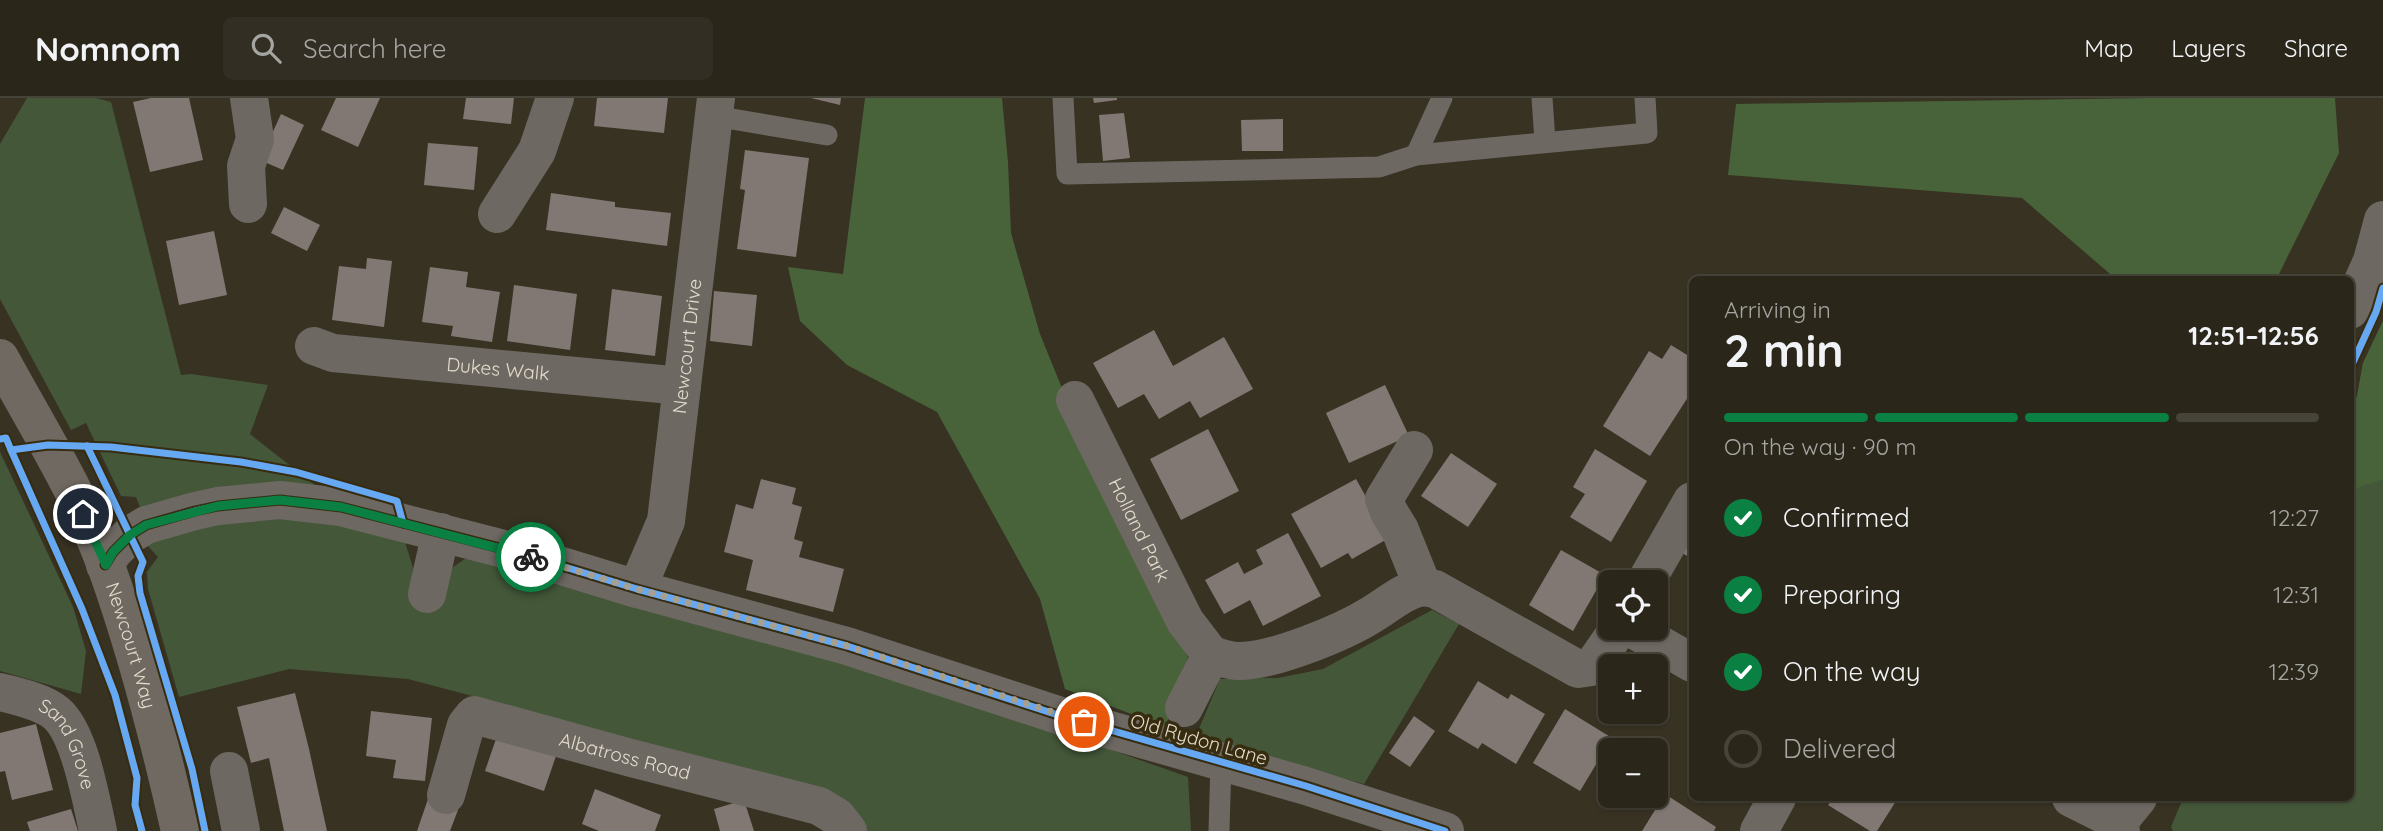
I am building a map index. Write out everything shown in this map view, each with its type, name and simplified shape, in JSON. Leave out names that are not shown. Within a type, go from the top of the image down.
[{"type":"street","points":[[248,98],[255,139],[246,166],[248,204]]},
{"type":"street","points":[[497,214],[537,151],[555,98]]},
{"type":"street","name":"Newcourt Drive","points":[[637,589],[666,521],[715,107]]},
{"type":"street","points":[[2354,301],[2372,261],[2383,220]]},
{"type":"street","name":"Dukes Walk","points":[[314,346],[333,353],[681,386]]},
{"type":"street","name":"Newcourt Way","points":[[0,358],[68,480],[106,565],[160,741],[180,831]]},
{"type":"street","name":"Holland Park","points":[[1075,400],[1185,621],[1211,655]]},
{"type":"street","points":[[1414,450],[1384,499],[1423,587]]},
{"type":"street","name":"Old Rydon Lane","points":[[106,565],[113,552],[130,535],[146,525],[218,506],[280,500],[341,507],[440,532],[847,646],[1061,716],[1221,761],[1445,831]]},
{"type":"street","points":[[1652,570],[1689,506]]},
{"type":"street","points":[[428,594],[440,532]]},
{"type":"street","points":[[1184,708],[1211,655],[1236,662],[1284,652],[1327,637],[1368,617],[1412,589],[1423,587],[1435,589],[1578,669],[1592,667],[1611,640]]},
{"type":"street","points":[[1652,640],[1689,661]]},
{"type":"street","name":"Sand Grove","points":[[0,692],[54,710],[63,720],[70,730],[86,779],[98,831]]},
{"type":"street","name":"Albatross Road","points":[[446,795],[466,726],[474,715],[819,806],[838,817],[848,831]]},
{"type":"street","points":[[229,771],[242,831]]},
{"type":"street","points":[[2077,801],[2105,815],[2125,818]]},
{"type":"lane","points":[[1063,98],[1067,174],[1379,167],[1416,155],[1647,133],[1645,98]]},
{"type":"lane","points":[[1416,155],[1442,98]]},
{"type":"lane","points":[[1542,98],[1545,141]]},
{"type":"lane","points":[[715,107],[827,135]]},
{"type":"lane","points":[[1219,831],[1221,761]]},
{"type":"green space","points":[[27,98],[96,98],[111,102],[181,375],[191,374],[268,385],[250,434],[325,493],[142,512],[136,497],[121,496],[86,423],[71,430],[0,299],[0,144]]},
{"type":"green space","points":[[865,98],[1002,98],[1011,233],[1040,334],[1124,541],[1188,657],[1166,727],[1065,689],[1040,599],[937,412],[847,365],[800,321],[788,267],[843,274]]},
{"type":"green space","points":[[2335,98],[2339,153],[2278,276],[2112,276],[2022,198],[1728,175],[1736,104]]},
{"type":"green space","points":[[2383,321],[2383,831],[2173,831],[2171,827],[2182,801],[2354,801],[2354,404],[2363,363]]},
{"type":"green space","points":[[2383,321],[2383,479],[2357,488],[2354,494],[2354,404],[2363,363]]},
{"type":"green space","points":[[0,452],[73,607],[86,651],[81,694],[0,671]]},
{"type":"green space","points":[[318,516],[405,542],[413,568],[409,598],[469,556],[680,614],[1001,711],[1188,777],[1191,831],[862,831],[529,711],[408,679],[289,669],[179,697],[148,589],[147,572],[158,557],[146,544],[173,527]]},
{"type":"green space","points":[[1432,610],[1459,624],[1364,784],[1195,738],[1220,679],[1278,678],[1323,669]]},
{"type":"building","points":[[151,98],[189,98],[203,160],[150,172],[133,102]]},
{"type":"building","points":[[336,98],[380,98],[358,147],[321,130]]},
{"type":"building","points":[[466,98],[514,98],[511,124],[463,119]]},
{"type":"building","points":[[597,98],[668,98],[664,133],[594,126]]},
{"type":"building","points":[[811,98],[841,98],[840,105]]},
{"type":"building","points":[[1093,98],[1117,98],[1117,100],[1094,103]]},
{"type":"building","points":[[1124,113],[1130,158],[1103,161],[1099,115]]},
{"type":"building","points":[[281,114],[304,125],[283,170],[260,160]]},
{"type":"building","points":[[1283,119],[1283,151],[1242,151],[1241,120]]},
{"type":"building","points":[[428,143],[478,147],[474,190],[424,185]]},
{"type":"building","points":[[745,150],[809,158],[796,257],[737,249],[745,190],[740,189]]},
{"type":"building","points":[[551,193],[615,202],[615,207],[671,213],[667,246],[546,230]]},
{"type":"building","points":[[284,207],[320,225],[307,251],[271,233]]},
{"type":"building","points":[[214,231],[227,295],[179,305],[166,241]]},
{"type":"building","points":[[367,258],[392,261],[384,327],[332,320],[339,266],[366,269]]},
{"type":"building","points":[[430,267],[468,272],[466,287],[500,292],[492,342],[451,336],[453,326],[422,322]]},
{"type":"building","points":[[514,285],[577,294],[570,350],[507,341]]},
{"type":"building","points":[[612,289],[662,296],[655,356],[605,350]]},
{"type":"building","points":[[714,291],[757,295],[752,346],[710,341]]},
{"type":"building","points":[[1154,330],[1173,366],[1224,337],[1253,389],[1200,418],[1190,401],[1159,419],[1144,394],[1118,408],[1093,363]]},
{"type":"building","points":[[1671,345],[1689,356],[1689,396],[1650,456],[1603,426],[1649,351],[1662,359]]},
{"type":"building","points":[[1385,385],[1409,436],[1349,463],[1326,413]]},
{"type":"building","points":[[1208,429],[1239,491],[1181,520],[1150,459]]},
{"type":"building","points":[[1595,449],[1647,481],[1611,542],[1570,517],[1585,494],[1573,487]]},
{"type":"building","points":[[1451,453],[1497,484],[1468,527],[1421,496]]},
{"type":"building","points":[[761,479],[796,488],[792,504],[802,507],[794,539],[803,542],[799,557],[844,569],[833,612],[746,590],[753,560],[724,552],[736,504],[753,509]]},
{"type":"building","points":[[1356,479],[1389,538],[1352,559],[1348,553],[1321,568],[1291,514]]},
{"type":"building","points":[[1288,533],[1321,596],[1263,626],[1250,600],[1224,614],[1205,580],[1238,562],[1244,574],[1263,564],[1256,550]]},
{"type":"building","points":[[1689,535],[1689,557],[1679,551]]},
{"type":"building","points":[[1561,550],[1598,571],[1598,587],[1573,631],[1529,605]]},
{"type":"building","points":[[1478,681],[1508,699],[1511,694],[1545,714],[1516,764],[1482,743],[1478,749],[1448,731]]},
{"type":"building","points":[[295,693],[327,831],[284,831],[269,758],[251,763],[237,707]]},
{"type":"building","points":[[1565,709],[1612,738],[1598,738],[1598,761],[1580,791],[1533,763]]},
{"type":"building","points":[[371,711],[432,718],[425,781],[393,778],[396,760],[366,756]]},
{"type":"building","points":[[1414,716],[1435,731],[1410,767],[1389,753]]},
{"type":"building","points":[[36,724],[53,790],[12,800],[5,771],[0,772],[0,733]]},
{"type":"building","points":[[497,736],[556,756],[544,791],[485,771]]},
{"type":"building","points":[[595,789],[661,815],[655,831],[599,831],[582,824]]},
{"type":"building","points":[[1668,796],[1716,827],[1714,831],[1642,831],[1656,808],[1668,808]]},
{"type":"building","points":[[428,799],[458,810],[450,831],[417,831]]},
{"type":"building","points":[[744,800],[754,831],[720,831],[714,809]]},
{"type":"building","points":[[1831,801],[1896,801],[1877,831],[1870,831],[1828,805]]},
{"type":"building","points":[[71,809],[78,831],[30,831],[27,822]]},
{"type":"cycle path","points":[[2354,360],[2376,312],[2383,288]]},
{"type":"cycle path","points":[[0,439],[6,438],[11,450],[48,445],[111,447],[241,462],[296,472],[397,501],[403,523]]},
{"type":"cycle path","points":[[87,446],[143,562],[138,576],[140,593],[192,769],[205,831]]},
{"type":"cycle path","points":[[11,450],[82,609],[115,695],[137,778],[135,805],[142,831]]},
{"type":"cycle path","points":[[105,565],[113,552],[130,535],[146,525],[195,511],[280,500],[341,507],[519,553],[637,589],[847,646],[1061,716],[1306,786],[1445,831]]},
{"type":"way so far","points":[[531,557],[847,646],[1084,722]]},
{"type":"route","points":[[83,514],[106,565],[113,552],[130,535],[146,525],[218,506],[280,500],[341,507],[531,557]]}]
